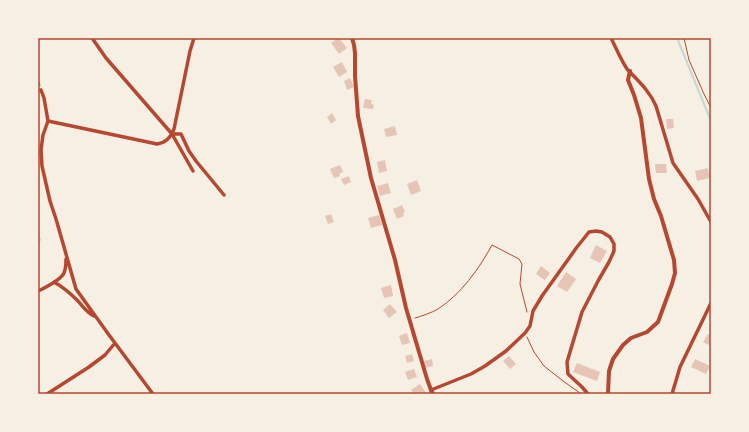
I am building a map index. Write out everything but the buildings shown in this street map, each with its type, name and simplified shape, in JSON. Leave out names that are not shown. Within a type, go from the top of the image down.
[{"type":"street","points":[[92,38],[106,58],[172,134],[193,171]]},
{"type":"street","points":[[48,121],[157,144],[162,143],[167,140],[174,129],[194,38]]},
{"type":"street","points":[[352,38],[355,53],[355,76],[359,122],[371,178],[395,260],[409,320],[432,392],[485,366],[506,351],[525,333],[530,326],[533,311],[542,296],[589,232],[596,231],[602,232],[610,237],[614,244],[614,251],[582,312],[567,362],[568,374],[588,394]]},
{"type":"street","points":[[611,38],[626,67],[653,98],[673,163],[698,199],[711,222]]},
{"type":"street","points":[[608,394],[609,371],[613,359],[623,345],[631,338],[647,332],[658,322],[675,273],[674,260],[662,216],[654,199],[649,179],[641,118],[629,84],[628,75],[630,71]]},
{"type":"street","points":[[41,90],[48,121],[43,135],[41,150],[42,166],[50,201],[76,289],[94,316],[153,394]]},
{"type":"street","points":[[172,134],[181,134],[189,151],[196,161],[224,195]]},
{"type":"street","points":[[38,291],[60,279],[65,272],[66,256]]},
{"type":"street","points":[[54,282],[76,299],[88,313],[94,316]]},
{"type":"street","points":[[672,394],[680,367],[711,303]]},
{"type":"street","points":[[46,394],[89,367],[105,355],[115,343]]},
{"type":"path","points":[[684,38],[689,60],[711,108]]},
{"type":"path","points":[[38,80],[41,90]]},
{"type":"path","points":[[409,320],[436,310],[448,301],[473,275],[485,259],[492,245],[518,258],[522,264],[520,284],[528,313]]},
{"type":"path","points":[[525,333],[534,352],[544,366],[577,392],[582,394]]},
{"type":"waterway","points":[[677,38],[711,121]]}]
